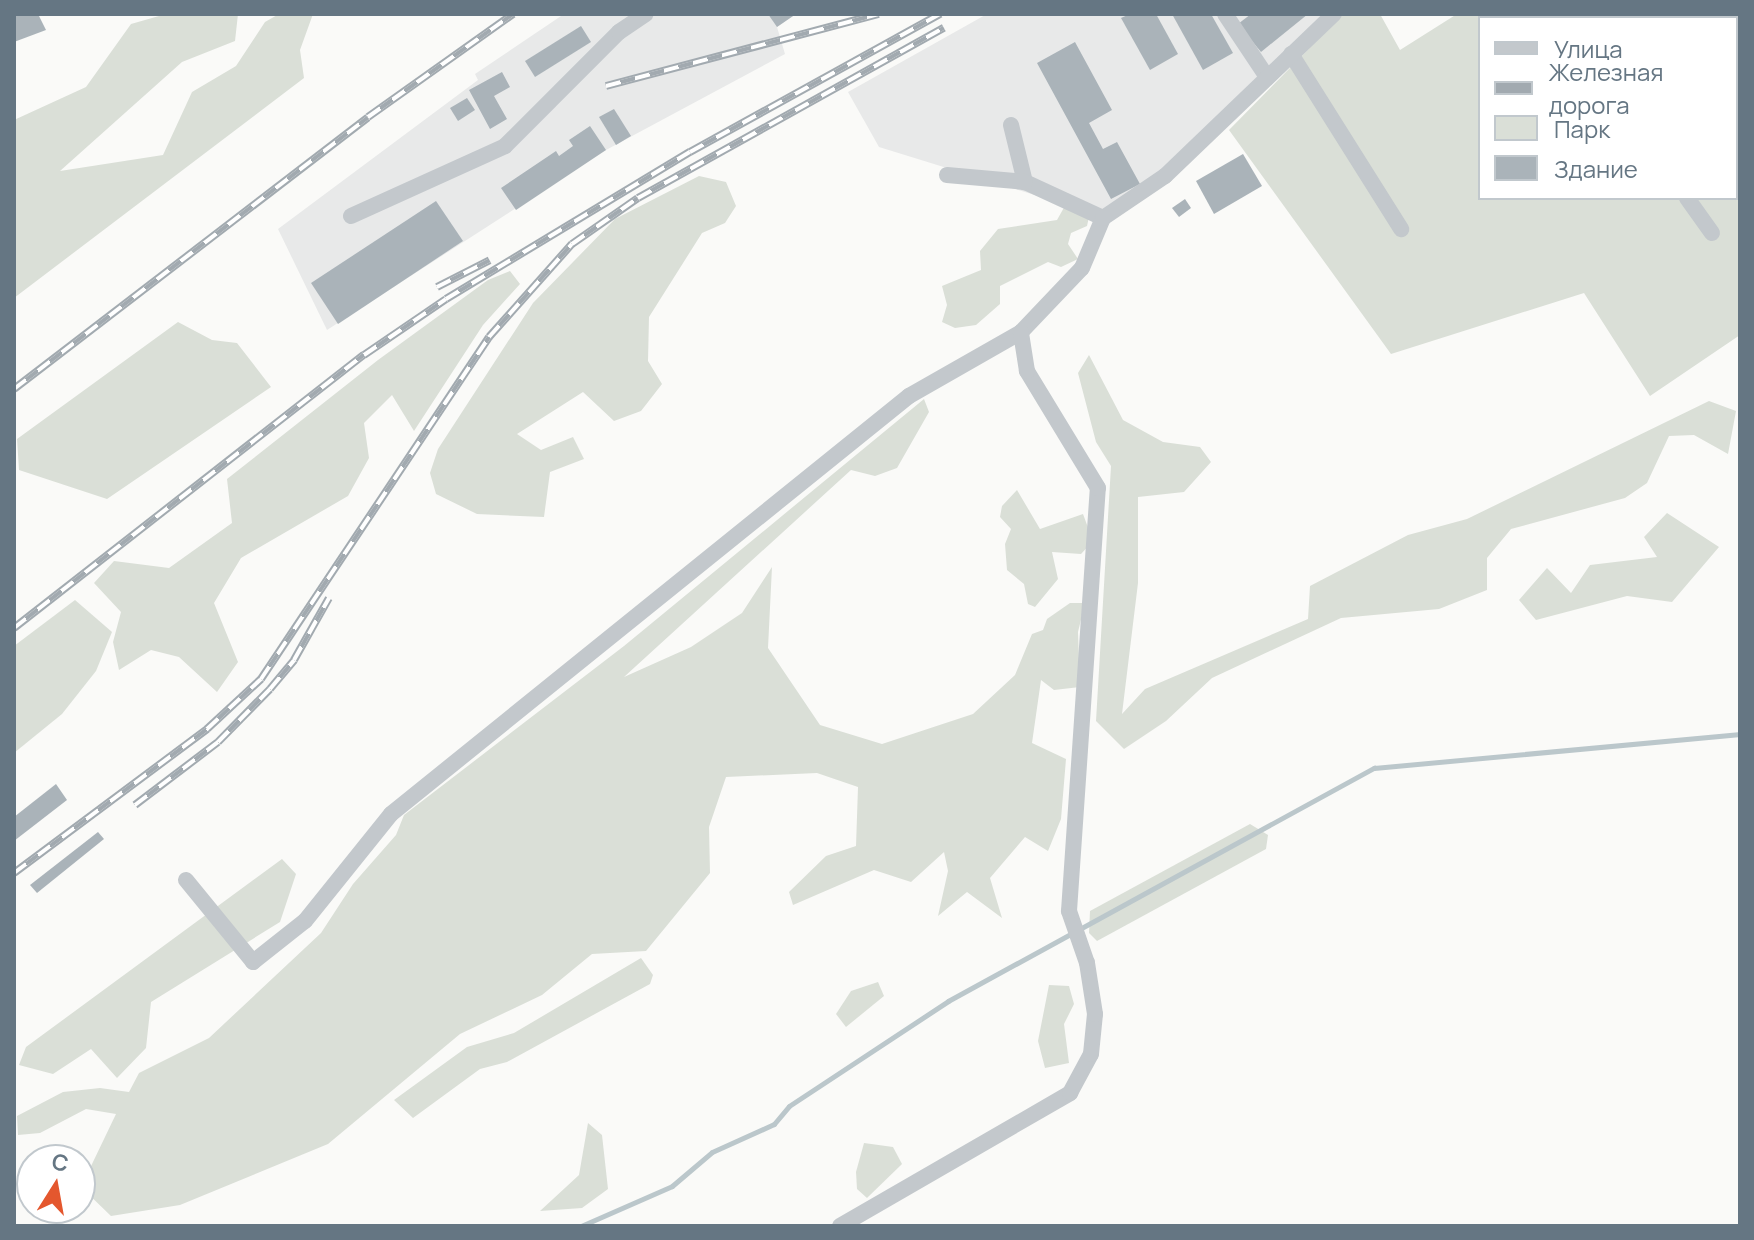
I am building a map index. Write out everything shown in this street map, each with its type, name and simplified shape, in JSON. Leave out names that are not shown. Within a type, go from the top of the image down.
[{"type":"street","points":[[351,216],[505,146],[619,32],[646,14]]},
{"type":"street","points":[[1225,14],[1267,77]]},
{"type":"street","points":[[186,880],[253,962],[305,921],[391,814],[909,396],[1021,332],[1082,268],[1103,218],[1165,176],[1334,14]]},
{"type":"street","points":[[1291,54],[1401,229]]},
{"type":"street","points":[[1011,125],[1025,182]]},
{"type":"street","points":[[947,175],[1025,182],[1103,218]]},
{"type":"street","points":[[1688,200],[1712,233]]},
{"type":"street","points":[[840,1226],[1070,1093],[1091,1054],[1095,1014],[1081,946],[1069,911],[1098,488],[1027,371],[1021,332]]},
{"type":"shaded area","points":[[564,14],[796,14],[777,27],[785,54],[606,150],[327,330],[278,229],[478,80],[475,74]]},
{"type":"shaded area","points":[[987,14],[1326,14],[1143,186],[1096,214],[879,147],[848,92]]},
{"type":"green space","points":[[166,14],[238,14],[235,41],[182,62],[60,171],[163,155],[192,92],[236,66],[265,22],[279,14],[313,14],[300,50],[304,78],[14,298],[14,120],[86,87],[131,24]]},
{"type":"green space","points":[[1343,14],[1380,14],[1400,50],[1457,14],[1740,14],[1740,335],[1650,396],[1584,293],[1391,354],[1229,130]]},
{"type":"green space","points":[[699,176],[726,182],[736,206],[725,223],[702,233],[649,317],[648,361],[662,384],[641,411],[614,421],[583,392],[517,434],[541,450],[573,437],[584,459],[550,472],[544,517],[477,514],[436,494],[430,473],[438,449],[533,303],[615,219]]},
{"type":"green space","points":[[1066,204],[1089,217],[1087,226],[1071,233],[1068,244],[1078,259],[1061,267],[1048,262],[1000,286],[1000,304],[976,325],[955,328],[942,322],[947,305],[942,286],[981,270],[980,251],[998,229],[1057,220]]},
{"type":"green space","points":[[510,271],[520,284],[483,325],[414,431],[392,395],[364,423],[369,458],[348,496],[241,558],[214,603],[238,662],[217,692],[179,657],[151,650],[119,670],[113,642],[121,612],[94,583],[114,561],[169,568],[232,523],[227,479],[378,360],[488,280]]},
{"type":"green space","points":[[178,322],[212,340],[237,343],[271,387],[107,499],[19,470],[17,439]]},
{"type":"green space","points":[[1089,355],[1123,420],[1163,442],[1200,447],[1211,462],[1184,492],[1138,497],[1138,583],[1122,714],[1145,689],[1308,619],[1310,586],[1408,535],[1467,519],[1709,401],[1736,411],[1728,454],[1694,435],[1669,436],[1647,483],[1625,498],[1511,529],[1487,558],[1487,590],[1439,609],[1341,618],[1212,678],[1166,721],[1124,749],[1096,721],[1111,466],[1096,442],[1078,373]]},
{"type":"green space","points":[[924,399],[929,412],[897,468],[875,476],[851,470],[624,677],[691,647],[742,613],[772,567],[768,648],[820,725],[882,744],[973,714],[1015,675],[1032,634],[1043,630],[1047,619],[1070,603],[1085,603],[1078,632],[1080,687],[1054,690],[1041,680],[1032,743],[1066,759],[1061,819],[1048,851],[1025,837],[990,878],[1002,918],[967,892],[938,916],[948,871],[944,852],[911,882],[874,870],[793,905],[789,892],[826,856],[856,846],[858,787],[817,773],[726,777],[709,827],[710,873],[646,951],[592,954],[542,995],[460,1034],[328,1144],[180,1205],[111,1216],[96,1202],[96,1156],[116,1114],[86,1109],[40,1133],[18,1135],[17,1116],[63,1092],[100,1088],[129,1092],[139,1073],[209,1038],[321,933],[353,884],[396,835],[404,815],[624,646]]},
{"type":"green space","points":[[1017,490],[1040,529],[1083,514],[1093,541],[1081,554],[1052,552],[1058,579],[1035,607],[1028,604],[1024,584],[1007,570],[1005,544],[1011,529],[1000,517],[1002,506]]},
{"type":"green space","points":[[1667,513],[1719,547],[1672,602],[1627,596],[1536,620],[1519,600],[1547,568],[1571,593],[1590,565],[1657,557],[1644,537]]},
{"type":"green space","points":[[75,600],[112,632],[96,671],[62,714],[14,753],[14,646]]},
{"type":"green space","points":[[1250,824],[1268,835],[1266,849],[1097,941],[1089,933],[1090,911]]},
{"type":"green space","points":[[282,859],[296,874],[280,922],[151,1002],[146,1048],[117,1078],[91,1049],[53,1074],[19,1065],[26,1047]]},
{"type":"green space","points":[[641,958],[653,975],[650,984],[507,1062],[480,1069],[413,1118],[394,1100],[467,1047],[514,1033]]},
{"type":"green space","points":[[878,982],[884,996],[846,1027],[836,1014],[851,991]]},
{"type":"green space","points":[[1049,985],[1069,986],[1074,1004],[1064,1024],[1069,1063],[1045,1068],[1038,1041]]},
{"type":"green space","points":[[588,1123],[602,1135],[608,1189],[582,1208],[540,1211],[579,1175]]},
{"type":"green space","points":[[864,1143],[893,1147],[902,1164],[867,1198],[857,1189],[856,1172]]},
{"type":"building","points":[[14,14],[38,14],[46,30],[14,42]]},
{"type":"building","points":[[768,14],[796,14],[777,27]]},
{"type":"building","points":[[1130,14],[1156,14],[1178,54],[1150,70],[1121,18]]},
{"type":"building","points":[[1172,14],[1211,14],[1233,53],[1203,70]]},
{"type":"building","points":[[1251,14],[1308,14],[1261,52],[1238,24]]},
{"type":"building","points":[[581,26],[591,42],[535,77],[525,61]]},
{"type":"building","points":[[1075,42],[1112,110],[1089,123],[1103,149],[1117,142],[1140,184],[1111,199],[1037,63]]},
{"type":"building","points":[[502,72],[510,87],[494,96],[507,119],[490,129],[469,90]]},
{"type":"building","points":[[467,98],[475,110],[458,121],[450,108]]},
{"type":"building","points":[[614,109],[631,136],[616,145],[599,117]]},
{"type":"building","points":[[590,126],[606,150],[516,210],[501,188],[556,151],[559,156],[573,146],[569,140]]},
{"type":"building","points":[[1243,154],[1262,186],[1214,214],[1196,181]]},
{"type":"building","points":[[1185,199],[1191,208],[1179,217],[1172,208]]},
{"type":"building","points":[[436,201],[463,241],[338,324],[311,283]]},
{"type":"building","points":[[56,784],[67,800],[14,841],[14,817]]},
{"type":"building","points":[[98,832],[104,839],[37,893],[30,885]]},
{"type":"waterway","points":[[581,1226],[672,1186],[712,1152],[774,1124],[789,1106],[948,1001],[1374,768],[1740,734]]},
{"type":"railway","points":[[14,389],[368,117],[513,14]]},
{"type":"railway","points":[[606,86],[879,14]]},
{"type":"railway","points":[[14,628],[364,355],[446,299],[690,152],[940,14]]},
{"type":"railway","points":[[14,873],[207,729],[261,679],[489,337],[572,244],[638,198],[944,28]]},
{"type":"railway","points":[[437,287],[490,260]]},
{"type":"railway","points":[[135,805],[218,742],[270,689],[294,660],[329,598]]}]
